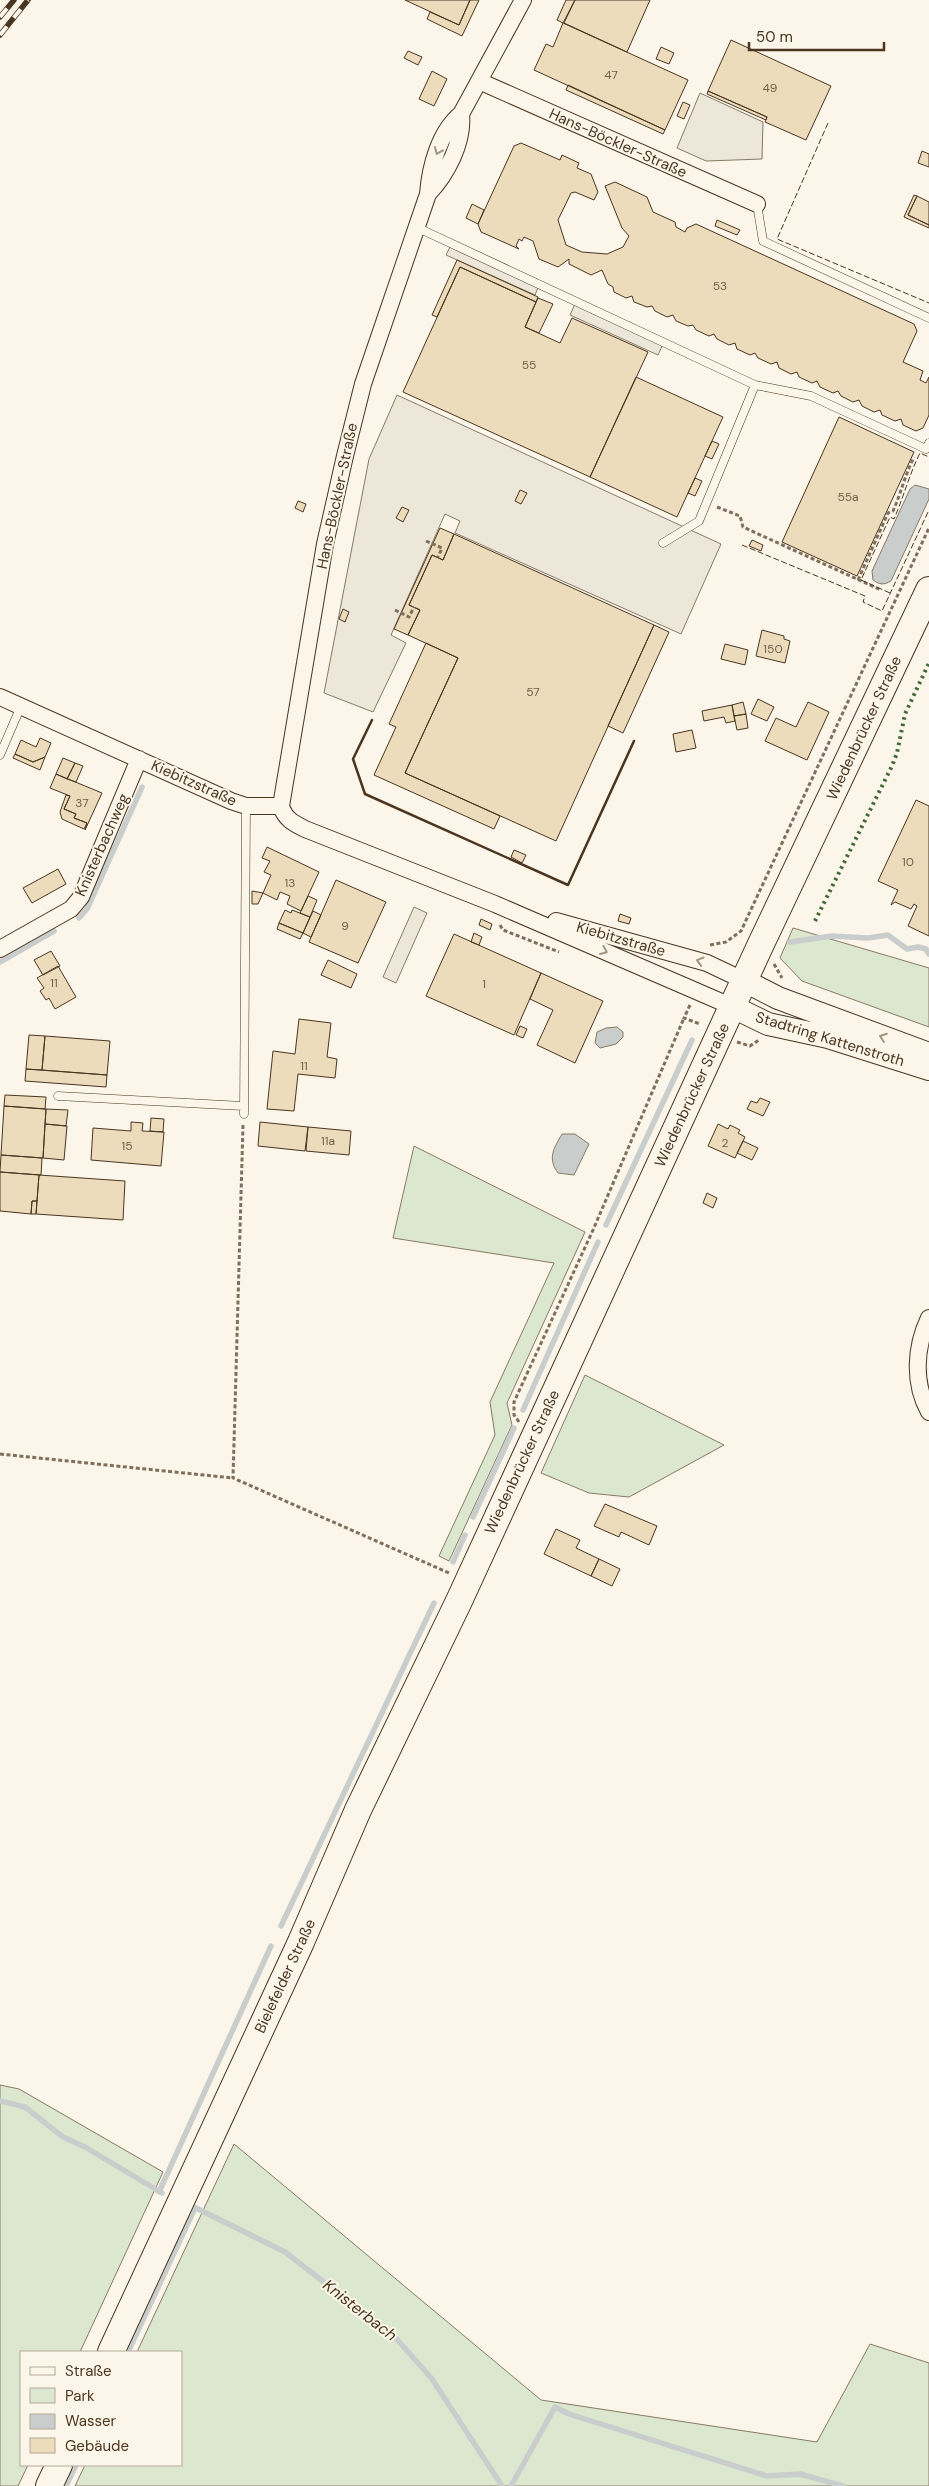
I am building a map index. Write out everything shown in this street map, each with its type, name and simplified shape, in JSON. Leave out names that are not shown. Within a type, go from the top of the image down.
[{"type":"main road","name":"Wiedenbrücker Straße","points":[[463,1591],[529,1429],[733,1007],[744,980],[929,590]]},
{"type":"main road","name":"Stadtring Kattenstroth","points":[[744,980],[778,998],[929,1054]]},
{"type":"main road","name":"Stadtring Kattenstroth","points":[[733,1007],[768,1024],[828,1037],[929,1069]]},
{"type":"main road","name":"Bielefelder Straße","points":[[111,2351],[301,1942],[358,1810],[463,1591]]},
{"type":"main road","points":[[49,2486],[59,2466]]},
{"type":"street","name":"Hans-Böckler-Straße","points":[[281,806],[325,544],[363,384],[428,194],[429,173],[449,124],[462,114],[523,0]]},
{"type":"street","name":"Hans-Böckler-Straße","points":[[479,81],[758,204]]},
{"type":"street","name":"Kiebitzstraße","points":[[0,697],[246,806],[281,806],[283,814],[291,822],[305,829],[495,904],[733,1007]]},
{"type":"street","name":"Knisterbachweg","points":[[0,949],[71,909],[81,897],[140,759]]},
{"type":"street","name":"Kiebitzstraße","points":[[495,904],[707,963],[744,980]]},
{"type":"street","points":[[929,1318],[921,1335],[917,1368],[924,1402],[929,1412]]},
{"type":"lane","points":[[758,204],[763,242],[929,318]]},
{"type":"lane","points":[[416,227],[755,385],[811,396],[926,448],[929,443]]},
{"type":"lane","points":[[663,543],[699,522],[755,385]]},
{"type":"lane","points":[[0,755],[21,706]]},
{"type":"lane","points":[[58,1096],[243,1110],[246,806]]},
{"type":"path","points":[[858,580],[888,513],[893,511],[903,488],[903,481],[920,444]]},
{"type":"path","points":[[707,502],[740,516],[743,527],[881,590]]},
{"type":"path","points":[[707,945],[726,942],[741,931],[929,528]]},
{"type":"path","points":[[426,541],[442,548],[438,557]]},
{"type":"path","points":[[395,610],[409,617],[414,607]]},
{"type":"path","points":[[726,942],[732,944]]},
{"type":"path","points":[[770,962],[775,964],[785,983]]},
{"type":"path","points":[[529,1429],[514,1415],[514,1402],[593,1230],[690,1005]]},
{"type":"path","points":[[684,1018],[704,1026]]},
{"type":"path","points":[[742,1044],[750,1046],[760,1040]]},
{"type":"path","points":[[233,1478],[243,1110]]},
{"type":"path","points":[[0,1454],[233,1478],[463,1591]]},
{"type":"green space","points":[[793,928],[929,968],[929,1027],[802,981],[780,958]]},
{"type":"green space","points":[[414,1146],[585,1232],[507,1403],[512,1425],[449,1561],[439,1556],[495,1435],[490,1402],[554,1263],[393,1238]]},
{"type":"green space","points":[[585,1375],[724,1445],[629,1497],[589,1493],[541,1473]]},
{"type":"green space","points":[[0,2085],[19,2089],[163,2172],[80,2351],[20,2351],[20,2466],[28,2466],[18,2486],[0,2486]]},
{"type":"green space","points":[[234,2144],[541,2400],[817,2442],[870,2344],[929,2363],[929,2486],[75,2486],[85,2466],[182,2466],[182,2351],[137,2351]]},
{"type":"shaded area","points":[[700,93],[763,122],[762,159],[706,161],[677,148]]},
{"type":"shaded area","points":[[451,245],[539,285],[535,295],[446,255]]},
{"type":"shaded area","points":[[575,304],[663,344],[658,355],[570,315]]},
{"type":"shaded area","points":[[397,395],[721,544],[681,634],[455,533],[460,521],[445,514],[391,635],[406,643],[373,712],[324,693],[369,459]]},
{"type":"shaded area","points":[[414,907],[427,913],[396,983],[383,977]]},
{"type":"water","points":[[915,485],[929,489],[929,499],[891,581],[880,584],[873,580],[872,571],[910,489]]},
{"type":"water","points":[[617,1027],[623,1032],[623,1037],[616,1044],[600,1048],[595,1043],[597,1032],[606,1028]]},
{"type":"water","points":[[562,1134],[575,1134],[589,1144],[574,1175],[558,1173],[553,1163],[554,1149]]},
{"type":"building","points":[[405,0],[470,0],[459,25]]},
{"type":"building","points":[[470,0],[479,0],[462,36],[427,19],[430,12],[459,25]]},
{"type":"building","points":[[566,0],[575,0],[563,23],[557,20]]},
{"type":"building","points":[[575,0],[650,0],[627,52],[564,23]]},
{"type":"building","points":[[563,23],[688,80],[665,130],[534,70],[546,44],[553,47]]},
{"type":"building","points":[[731,40],[831,86],[806,140],[765,122],[767,117],[708,91]]},
{"type":"building","points":[[661,47],[674,53],[669,64],[656,59]]},
{"type":"building","points":[[408,51],[422,57],[418,65],[404,58]]},
{"type":"building","points":[[432,71],[447,79],[434,106],[419,99]]},
{"type":"building","points":[[568,85],[665,130],[663,134],[566,90]]},
{"type":"building","points":[[708,91],[767,117],[766,120],[707,94]]},
{"type":"building","points":[[683,102],[690,105],[684,119],[677,116]]},
{"type":"building","points":[[521,143],[560,160],[562,155],[579,163],[577,168],[591,174],[598,192],[594,200],[575,192],[571,193],[558,220],[566,245],[582,252],[607,254],[623,247],[629,236],[622,228],[605,186],[615,182],[647,197],[653,212],[675,222],[676,227],[685,232],[687,228],[696,224],[914,324],[917,331],[903,362],[923,371],[920,380],[926,383],[929,377],[929,415],[923,428],[916,431],[903,425],[901,419],[895,421],[882,415],[880,410],[874,412],[862,406],[859,400],[853,402],[841,396],[838,391],[833,393],[820,387],[817,381],[812,383],[799,377],[797,372],[791,374],[779,368],[777,362],[771,364],[758,358],[755,353],[750,355],[737,349],[735,343],[729,345],[717,339],[714,334],[709,336],[696,330],[693,325],[688,326],[676,321],[673,315],[667,317],[655,311],[652,306],[647,307],[634,302],[632,296],[626,298],[614,292],[613,287],[608,284],[602,270],[591,275],[569,264],[569,259],[558,267],[539,259],[533,241],[524,237],[522,241],[519,239],[516,246],[519,249],[481,232],[478,224],[514,146]]},
{"type":"building","points":[[922,151],[929,154],[929,167],[918,163]]},
{"type":"building","points":[[914,195],[917,196],[908,215],[929,225],[929,228],[904,217]]},
{"type":"building","points":[[917,196],[929,202],[929,225],[908,215]]},
{"type":"building","points":[[472,204],[484,210],[478,224],[466,218]]},
{"type":"building","points":[[717,220],[740,230],[737,235],[715,226]]},
{"type":"building","points":[[457,260],[538,297],[536,302],[460,267],[437,317],[432,315]]},
{"type":"building","points":[[460,267],[536,302],[525,327],[560,343],[572,318],[648,352],[590,477],[403,392]]},
{"type":"building","points":[[538,298],[553,304],[539,333],[525,327]]},
{"type":"building","points":[[636,377],[723,417],[677,517],[590,477]]},
{"type":"building","points":[[839,417],[914,452],[857,576],[782,542]]},
{"type":"building","points":[[712,441],[719,444],[712,459],[705,456]]},
{"type":"building","points":[[695,478],[702,481],[695,496],[688,493]]},
{"type":"building","points":[[520,490],[527,493],[521,504],[515,501]]},
{"type":"building","points":[[298,501],[306,504],[303,512],[295,508]]},
{"type":"building","points":[[402,507],[409,510],[403,522],[396,518]]},
{"type":"building","points":[[440,528],[454,534],[443,560],[432,555],[409,605],[420,610],[408,635],[394,629]]},
{"type":"building","points":[[454,534],[654,625],[556,841],[405,773],[458,658],[408,635],[420,610],[409,605],[432,555],[443,560]]},
{"type":"building","points":[[752,540],[763,545],[761,551],[749,546]]},
{"type":"building","points":[[343,609],[349,612],[345,622],[339,619]]},
{"type":"building","points":[[654,625],[669,632],[623,733],[608,726]]},
{"type":"building","points":[[762,630],[784,636],[784,639],[790,641],[785,663],[756,656]]},
{"type":"building","points":[[426,643],[458,658],[405,773],[500,816],[494,829],[374,775],[396,727],[389,724]]},
{"type":"building","points":[[725,644],[748,650],[745,665],[721,659]]},
{"type":"building","points":[[758,699],[774,707],[767,721],[751,714]]},
{"type":"building","points":[[743,702],[746,714],[734,716],[732,705]]},
{"type":"building","points":[[808,702],[829,712],[807,760],[765,741],[776,718],[796,727]]},
{"type":"building","points":[[732,705],[735,721],[726,723],[724,717],[704,721],[702,711]]},
{"type":"building","points":[[746,714],[748,728],[737,730],[734,716]]},
{"type":"building","points":[[692,730],[696,748],[676,752],[673,734]]},
{"type":"building","points":[[40,738],[51,743],[45,757],[33,762],[15,754],[21,740],[36,747]]},
{"type":"building","points":[[15,754],[33,762],[45,757],[40,770],[13,758]]},
{"type":"building","points":[[63,758],[75,763],[67,779],[56,774]]},
{"type":"building","points":[[75,763],[83,766],[76,782],[67,779]]},
{"type":"building","points":[[56,774],[102,793],[85,830],[87,823],[74,818],[76,814],[64,809],[70,796],[50,788]]},
{"type":"building","points":[[66,795],[70,796],[64,809],[76,814],[74,818],[87,823],[84,829],[62,819],[60,812]]},
{"type":"building","points":[[916,800],[929,806],[929,936],[908,926],[917,906],[914,904],[911,909],[895,902],[891,905],[898,890],[878,881]]},
{"type":"building","points":[[267,847],[319,872],[301,911],[287,904],[290,896],[280,892],[277,900],[263,893],[271,875],[264,872],[270,861],[262,858]]},
{"type":"building","points":[[514,850],[526,855],[522,863],[511,857]]},
{"type":"building","points":[[58,869],[66,884],[32,903],[23,888]]},
{"type":"building","points":[[336,880],[386,902],[358,963],[309,942]]},
{"type":"building","points":[[252,891],[263,893],[258,904],[252,904]]},
{"type":"building","points":[[308,896],[317,900],[310,917],[300,913]]},
{"type":"building","points":[[285,910],[291,913],[292,910],[310,917],[303,933],[279,923]]},
{"type":"building","points":[[313,911],[321,915],[311,937],[303,933]]},
{"type":"building","points":[[620,914],[631,918],[629,924],[618,921]]},
{"type":"building","points":[[481,919],[492,924],[490,930],[479,925]]},
{"type":"building","points":[[279,923],[303,933],[300,939],[277,929]]},
{"type":"building","points":[[474,933],[482,937],[479,945],[471,942]]},
{"type":"building","points":[[454,934],[541,973],[514,1035],[426,996]]},
{"type":"building","points":[[51,951],[60,966],[43,975],[34,960]]},
{"type":"building","points":[[328,960],[357,974],[351,988],[321,975]]},
{"type":"building","points":[[58,966],[76,997],[55,1009],[49,998],[46,1000],[40,991],[44,988],[37,978]]},
{"type":"building","points":[[541,973],[603,1001],[575,1063],[537,1045],[553,1010],[530,999]]},
{"type":"building","points":[[299,1019],[331,1023],[327,1057],[337,1059],[335,1078],[298,1074],[294,1111],[267,1109],[273,1051],[295,1054]]},
{"type":"building","points":[[520,1026],[527,1029],[523,1038],[516,1035]]},
{"type":"building","points":[[29,1035],[45,1036],[42,1070],[26,1069]]},
{"type":"building","points":[[45,1036],[110,1041],[107,1075],[42,1070]]},
{"type":"building","points":[[26,1069],[107,1075],[106,1087],[25,1081]]},
{"type":"building","points":[[5,1095],[46,1097],[45,1109],[4,1106]]},
{"type":"building","points":[[760,1098],[770,1102],[763,1116],[747,1109],[751,1101],[757,1103]]},
{"type":"building","points":[[4,1106],[46,1109],[43,1158],[1,1155]]},
{"type":"building","points":[[46,1109],[68,1110],[66,1126],[45,1124]]},
{"type":"building","points":[[151,1118],[164,1119],[163,1132],[150,1131]]},
{"type":"building","points":[[131,1122],[143,1123],[142,1131],[164,1132],[161,1166],[91,1160],[93,1128],[131,1131]]},
{"type":"building","points":[[260,1122],[308,1127],[305,1151],[258,1146]]},
{"type":"building","points":[[45,1124],[67,1126],[64,1160],[43,1158]]},
{"type":"building","points":[[718,1124],[728,1129],[730,1125],[740,1130],[738,1133],[745,1137],[735,1158],[708,1146]]},
{"type":"building","points":[[308,1127],[351,1131],[349,1155],[306,1151]]},
{"type":"building","points":[[743,1141],[758,1148],[752,1160],[737,1153]]},
{"type":"building","points":[[1,1155],[42,1158],[41,1175],[0,1172]]},
{"type":"building","points":[[0,1172],[39,1175],[37,1201],[32,1201],[31,1214],[0,1211]]},
{"type":"building","points":[[39,1175],[125,1181],[123,1220],[36,1214]]},
{"type":"building","points":[[707,1193],[717,1198],[713,1208],[703,1203]]},
{"type":"building","points":[[32,1201],[37,1201],[36,1214],[31,1214]]},
{"type":"building","points":[[605,1504],[657,1526],[649,1545],[621,1532],[619,1537],[594,1526]]},
{"type":"building","points":[[556,1529],[580,1540],[576,1548],[599,1559],[591,1576],[544,1554]]},
{"type":"building","points":[[599,1559],[620,1569],[612,1586],[591,1576]]},
{"type":"waterway","points":[[79,918],[87,909],[142,787]]},
{"type":"waterway","points":[[0,962],[54,931]]},
{"type":"waterway","points":[[790,942],[832,936],[868,938],[888,935],[907,949],[918,947],[926,949],[929,954]]},
{"type":"waterway","points":[[606,1225],[692,1040]]},
{"type":"waterway","points":[[523,1410],[598,1242]]},
{"type":"waterway","points":[[473,1517],[514,1428]]},
{"type":"waterway","points":[[453,1562],[465,1535]]},
{"type":"waterway","points":[[281,1926],[434,1603]]},
{"type":"waterway","points":[[159,2192],[271,1946]]},
{"type":"waterway","name":"Knisterbach","points":[[0,2101],[25,2107],[63,2137],[85,2147],[162,2193]]},
{"type":"waterway","name":"Knisterbach","points":[[192,2206],[285,2252],[395,2337],[432,2379],[502,2486]]},
{"type":"waterway","points":[[128,2351],[195,2208]]},
{"type":"waterway","points":[[511,2486],[555,2407],[569,2414],[767,2476],[800,2474],[843,2486]]},
{"type":"waterway","points":[[66,2486],[76,2466]]},
{"type":"railway","points":[[0,17],[14,0]]},
{"type":"railway","points":[[0,35],[28,0]]},
{"type":"hedge","points":[[815,921],[892,766],[897,753],[905,714],[929,663]]},
{"type":"fence","points":[[828,123],[777,239],[929,303]]},
{"type":"fence","points":[[890,593],[861,580],[890,517],[894,519],[920,453],[929,457]]},
{"type":"fence","points":[[742,545],[865,596],[863,602],[882,611],[929,510]]},
{"type":"wall","points":[[372,720],[353,759],[365,794],[568,885],[634,741]]}]
